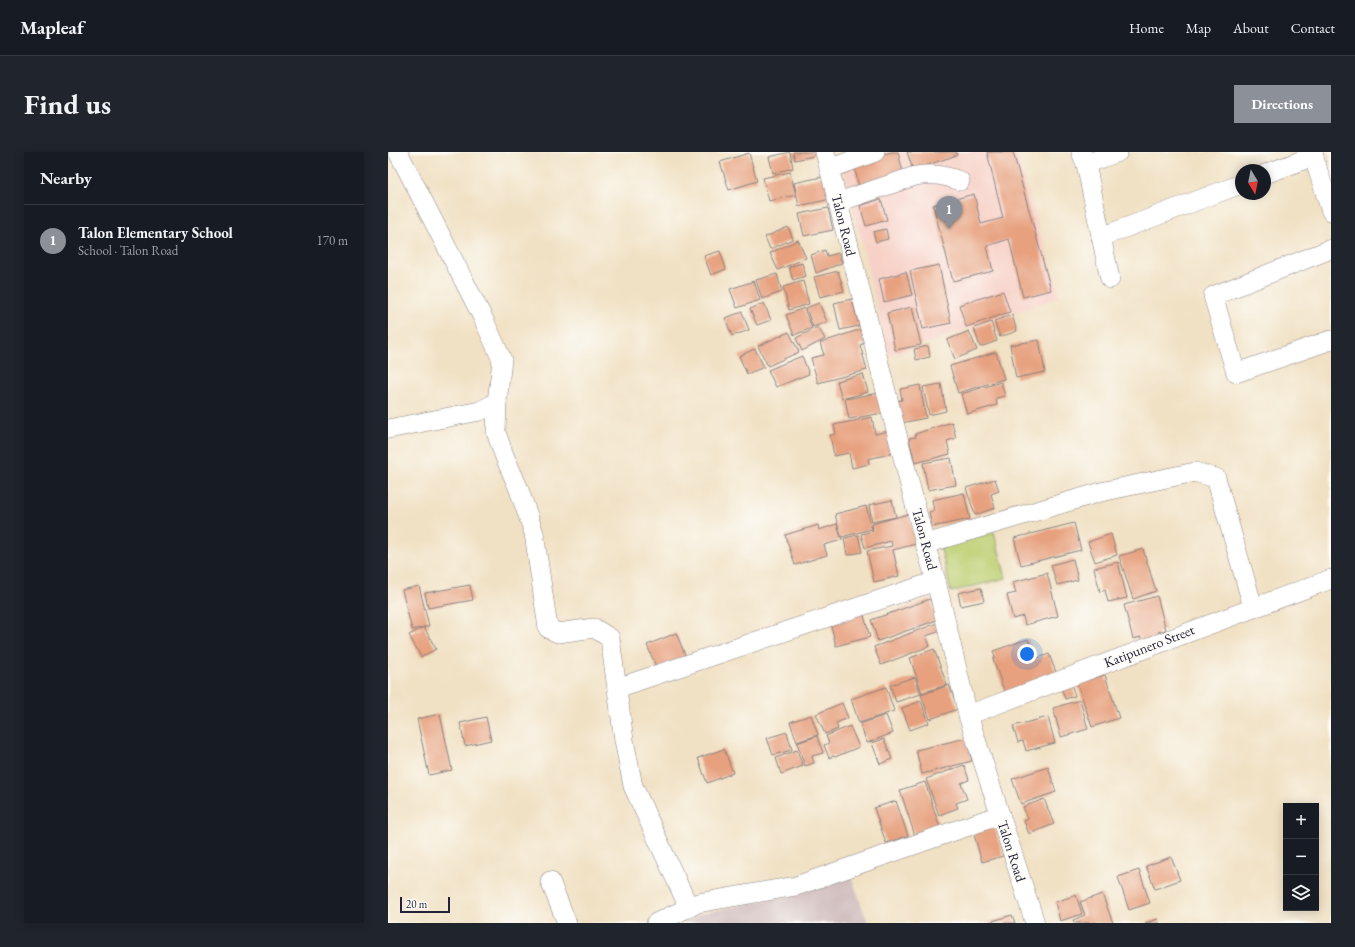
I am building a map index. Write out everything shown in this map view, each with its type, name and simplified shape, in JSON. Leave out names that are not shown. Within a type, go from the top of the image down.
[{"type":"street","points":[[398,152],[483,318],[502,360],[497,402],[496,432],[518,487],[534,533],[548,628],[558,633],[594,628],[610,638],[624,740],[633,786],[688,908]]},
{"type":"street","points":[[827,160],[875,152]]},
{"type":"street","points":[[1110,279],[1084,158],[1118,152]]},
{"type":"street","points":[[1271,172],[1313,154],[1331,211]]},
{"type":"street","name":"Talon Road","points":[[827,160],[936,582],[968,715],[1035,923]]},
{"type":"street","points":[[838,202],[915,176],[927,174],[942,175],[960,181]]},
{"type":"street","points":[[1101,237],[1235,186]]},
{"type":"street","points":[[1331,249],[1213,296],[1236,373],[1331,340]]},
{"type":"street","points":[[388,429],[480,411],[497,402]]},
{"type":"street","points":[[925,544],[1101,492],[1195,472],[1216,478],[1253,607]]},
{"type":"street","name":"Katipunero Street","points":[[968,715],[1331,579]]},
{"type":"street","points":[[617,688],[936,582]]},
{"type":"street","points":[[656,923],[698,903],[796,886],[1000,815]]},
{"type":"street","points":[[550,881],[567,923]]},
{"type":"shaded area","points":[[867,152],[1016,152],[1060,297],[889,356],[842,161]]},
{"type":"shaded area","points":[[851,876],[868,923],[681,923],[702,913],[798,894]]},
{"type":"green space","points":[[994,532],[1006,578],[951,592],[940,545]]},
{"type":"building","points":[[790,152],[793,168],[773,173],[769,157]]},
{"type":"building","points":[[793,152],[813,152],[814,156],[795,160]]},
{"type":"building","points":[[898,152],[904,176],[859,187],[853,161]]},
{"type":"building","points":[[907,152],[956,152],[957,155],[913,170]]},
{"type":"building","points":[[987,152],[1013,152],[1051,290],[1023,297],[1009,239],[987,246],[993,271],[953,281],[933,205],[974,194],[981,224],[1003,218]]},
{"type":"building","points":[[749,153],[757,181],[729,190],[720,162]]},
{"type":"building","points":[[790,172],[796,195],[769,201],[763,178]]},
{"type":"building","points":[[826,176],[831,199],[799,206],[794,183]]},
{"type":"building","points":[[881,199],[887,220],[866,226],[860,206]]},
{"type":"building","points":[[828,208],[833,230],[804,236],[799,214]]},
{"type":"building","points":[[788,227],[793,239],[770,249],[765,237]]},
{"type":"building","points":[[886,229],[888,239],[876,242],[873,232]]},
{"type":"building","points":[[798,240],[806,258],[778,270],[770,253]]},
{"type":"building","points":[[825,250],[827,256],[839,253],[842,263],[816,273],[811,255]]},
{"type":"building","points":[[720,251],[726,269],[711,275],[704,256]]},
{"type":"building","points":[[802,263],[806,276],[793,280],[789,267]]},
{"type":"building","points":[[939,265],[951,323],[923,329],[910,271]]},
{"type":"building","points":[[838,271],[844,291],[820,297],[814,277]]},
{"type":"building","points":[[906,272],[912,295],[884,302],[879,279]]},
{"type":"building","points":[[777,274],[782,292],[762,299],[756,280]]},
{"type":"building","points":[[754,281],[760,300],[737,308],[730,289]]},
{"type":"building","points":[[803,281],[809,304],[789,310],[783,287]]},
{"type":"building","points":[[1003,291],[1010,312],[966,327],[959,305]]},
{"type":"building","points":[[852,299],[859,326],[840,330],[834,303]]},
{"type":"building","points":[[764,303],[771,320],[757,325],[750,309]]},
{"type":"building","points":[[819,303],[827,322],[813,327],[806,308]]},
{"type":"building","points":[[912,307],[921,345],[895,350],[887,313]]},
{"type":"building","points":[[804,308],[812,328],[794,335],[786,315]]},
{"type":"building","points":[[742,312],[749,330],[732,336],[725,318]]},
{"type":"building","points":[[1012,315],[1017,331],[1000,337],[994,321]]},
{"type":"building","points":[[991,322],[997,341],[980,347],[974,328]]},
{"type":"building","points":[[818,327],[825,339],[802,351],[796,338]]},
{"type":"building","points":[[864,328],[868,341],[860,345],[867,370],[818,383],[811,358],[824,355],[820,343]]},
{"type":"building","points":[[969,331],[977,350],[955,359],[947,340]]},
{"type":"building","points":[[789,332],[799,352],[768,366],[758,346]]},
{"type":"building","points":[[1039,340],[1045,372],[1016,378],[1010,345]]},
{"type":"building","points":[[928,346],[930,357],[916,360],[914,349]]},
{"type":"building","points":[[755,349],[764,367],[747,374],[739,356]]},
{"type":"building","points":[[996,352],[1004,379],[958,393],[950,366]]},
{"type":"building","points":[[802,356],[809,374],[776,387],[768,370]]},
{"type":"building","points":[[863,374],[868,392],[842,399],[837,381]]},
{"type":"building","points":[[1001,382],[1005,396],[996,398],[997,405],[967,414],[961,394]]},
{"type":"building","points":[[941,384],[946,411],[929,415],[923,387]]},
{"type":"building","points":[[920,385],[926,418],[901,423],[897,401],[902,400],[900,389]]},
{"type":"building","points":[[879,393],[883,413],[849,419],[845,399]]},
{"type":"building","points":[[872,417],[875,434],[889,431],[894,453],[868,459],[869,464],[852,468],[849,453],[834,456],[830,435],[836,434],[834,425]]},
{"type":"building","points":[[952,422],[956,438],[947,441],[950,454],[915,463],[909,438],[916,437],[915,434]]},
{"type":"building","points":[[951,458],[956,485],[928,490],[923,463]]},
{"type":"building","points":[[995,479],[999,491],[991,494],[995,508],[975,515],[966,488]]},
{"type":"building","points":[[964,493],[970,519],[932,527],[929,512],[934,511],[932,500]]},
{"type":"building","points":[[892,500],[896,517],[872,522],[869,505]]},
{"type":"building","points":[[866,506],[872,529],[841,537],[835,514]]},
{"type":"building","points":[[908,514],[916,544],[893,550],[899,576],[874,582],[867,551],[892,546],[891,541],[865,548],[861,534],[873,531],[872,524]]},
{"type":"building","points":[[1074,523],[1081,550],[1021,565],[1014,538]]},
{"type":"building","points":[[837,524],[842,540],[824,545],[827,555],[795,565],[785,535],[818,525],[819,530]]},
{"type":"building","points":[[1111,534],[1117,555],[1095,562],[1088,542]]},
{"type":"building","points":[[858,535],[862,552],[847,555],[844,538]]},
{"type":"building","points":[[1143,549],[1156,591],[1133,599],[1119,556]]},
{"type":"building","points":[[1073,559],[1078,580],[1057,585],[1051,565]]},
{"type":"building","points":[[1118,562],[1127,598],[1108,602],[1105,590],[1100,592],[1094,568]]},
{"type":"building","points":[[1047,573],[1058,616],[1025,625],[1023,616],[1013,619],[1007,595],[1016,593],[1013,582]]},
{"type":"building","points":[[470,585],[473,600],[428,608],[425,593]]},
{"type":"building","points":[[419,586],[429,626],[412,630],[402,590]]},
{"type":"building","points":[[981,588],[984,601],[961,606],[958,593]]},
{"type":"building","points":[[1157,596],[1166,630],[1158,632],[1160,638],[1142,642],[1141,637],[1133,639],[1124,605]]},
{"type":"building","points":[[930,599],[937,620],[878,641],[871,620]]},
{"type":"building","points":[[863,612],[870,637],[836,646],[830,621]]},
{"type":"building","points":[[940,622],[943,630],[926,636],[930,646],[881,665],[874,647]]},
{"type":"building","points":[[424,627],[436,649],[421,657],[409,635]]},
{"type":"building","points":[[676,633],[686,657],[657,669],[647,645]]},
{"type":"building","points":[[1028,639],[1035,659],[1049,654],[1057,675],[1005,693],[993,659],[995,658],[993,651]]},
{"type":"building","points":[[934,649],[947,685],[922,693],[910,658]]},
{"type":"building","points":[[1105,675],[1119,718],[1092,727],[1077,683]]},
{"type":"building","points":[[915,677],[921,694],[896,702],[890,685]]},
{"type":"building","points":[[1070,681],[1075,696],[1065,699],[1060,684]]},
{"type":"building","points":[[949,685],[958,709],[930,719],[921,695]]},
{"type":"building","points":[[886,687],[894,711],[859,723],[851,699]]},
{"type":"building","points":[[1080,700],[1088,729],[1061,737],[1053,708]]},
{"type":"building","points":[[921,701],[929,723],[910,730],[902,708]]},
{"type":"building","points":[[842,703],[848,718],[836,723],[838,729],[825,734],[816,714]]},
{"type":"building","points":[[440,714],[452,770],[429,775],[417,719]]},
{"type":"building","points":[[811,715],[818,735],[797,742],[790,722]]},
{"type":"building","points":[[886,715],[893,733],[867,743],[860,724]]},
{"type":"building","points":[[486,717],[491,740],[465,746],[460,723]]},
{"type":"building","points":[[1048,717],[1055,743],[1026,751],[1023,741],[1018,742],[1013,726]]},
{"type":"building","points":[[850,726],[859,747],[829,758],[824,745],[829,743],[826,736]]},
{"type":"building","points":[[787,732],[792,750],[773,755],[767,738]]},
{"type":"building","points":[[817,736],[823,753],[812,756],[814,763],[805,766],[797,743]]},
{"type":"building","points":[[966,738],[972,761],[922,774],[916,750]]},
{"type":"building","points":[[884,739],[892,759],[880,764],[872,743]]},
{"type":"building","points":[[724,749],[733,773],[707,783],[698,758]]},
{"type":"building","points":[[797,750],[803,766],[781,774],[776,758]]},
{"type":"building","points":[[964,765],[969,780],[961,783],[967,799],[956,803],[958,808],[939,815],[926,779]]},
{"type":"building","points":[[1048,767],[1056,792],[1021,804],[1012,779]]},
{"type":"building","points":[[925,782],[940,828],[915,836],[900,790]]},
{"type":"building","points":[[1044,799],[1054,824],[1029,834],[1024,821],[1028,819],[1023,807]]},
{"type":"building","points":[[896,801],[908,836],[886,843],[874,808]]},
{"type":"building","points":[[994,824],[1003,856],[982,862],[973,831]]},
{"type":"building","points":[[1171,857],[1180,880],[1155,889],[1146,866]]},
{"type":"building","points":[[1139,870],[1150,903],[1129,910],[1118,877]]},
{"type":"building","points":[[1102,894],[1113,923],[1074,923],[1073,920],[1085,915],[1080,902]]},
{"type":"building","points":[[1076,895],[1082,914],[1060,921],[1055,902]]},
{"type":"building","points":[[1012,915],[1015,923],[986,923]]},
{"type":"building","points":[[1158,919],[1159,923],[1145,923]]},
{"type":"place","name":"Talon Elementary School","points":[[949,229]]}]
